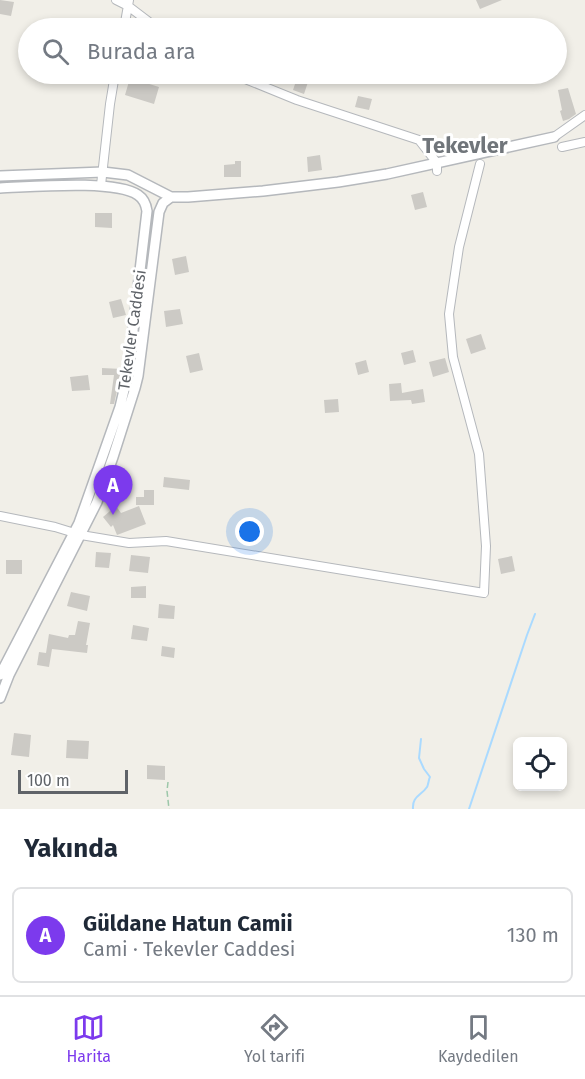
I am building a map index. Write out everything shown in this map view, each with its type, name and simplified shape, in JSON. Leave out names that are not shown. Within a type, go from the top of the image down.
[{"type":"street","points":[[116,0],[129,3],[146,18]]},
{"type":"street","points":[[126,18],[129,3]]},
{"type":"street","points":[[0,188],[101,185],[113,84]]},
{"type":"street","points":[[258,84],[297,100],[420,140],[437,167]]},
{"type":"street","points":[[0,176],[103,172],[128,175],[171,197],[263,191],[437,167],[554,137],[585,115]]},
{"type":"street","points":[[562,147],[585,142]]},
{"type":"street","points":[[0,516],[55,527],[77,534],[129,543],[166,541],[484,593],[486,546],[479,454],[453,357],[449,314],[459,247],[480,164]]},
{"type":"street","name":"Tekevler Caddesi","points":[[0,675],[77,534],[126,385],[147,211],[143,200],[137,194],[101,185]]},
{"type":"street","points":[[0,698],[77,534],[97,502],[113,457],[135,388],[159,212],[163,203],[171,197]]},
{"type":"path","points":[[168,782],[169,809]]},
{"type":"building","points":[[0,0],[14,2],[11,16],[0,14]]},
{"type":"building","points":[[476,0],[502,0],[480,9]]},
{"type":"building","points":[[128,84],[149,84],[159,87],[154,104],[125,95]]},
{"type":"building","points":[[295,84],[307,84],[304,94],[293,90]]},
{"type":"building","points":[[568,88],[576,114],[563,121],[558,90]]},
{"type":"building","points":[[358,96],[372,99],[369,110],[355,107]]},
{"type":"building","points":[[320,155],[322,170],[308,172],[307,157]]},
{"type":"building","points":[[235,161],[241,161],[241,177],[224,177],[224,165],[235,164]]},
{"type":"building","points":[[423,192],[427,207],[415,210],[411,195]]},
{"type":"building","points":[[95,213],[112,213],[112,228],[95,227]]},
{"type":"building","points":[[186,256],[189,272],[175,275],[172,259]]},
{"type":"building","points":[[121,299],[126,315],[113,318],[109,302]]},
{"type":"building","points":[[180,309],[183,324],[166,327],[164,311]]},
{"type":"building","points":[[481,334],[486,349],[471,354],[466,339]]},
{"type":"building","points":[[413,350],[416,362],[404,365],[401,353]]},
{"type":"building","points":[[199,353],[203,370],[190,373],[186,356]]},
{"type":"building","points":[[445,358],[449,372],[433,377],[429,362]]},
{"type":"building","points":[[366,360],[369,372],[358,375],[355,363]]},
{"type":"building","points":[[102,368],[122,369],[114,404],[110,404],[114,375],[102,375]]},
{"type":"building","points":[[88,375],[90,390],[72,391],[70,377]]},
{"type":"building","points":[[401,383],[402,393],[423,389],[425,402],[412,404],[411,400],[390,401],[389,384]]},
{"type":"building","points":[[338,399],[339,412],[325,413],[324,400]]},
{"type":"building","points":[[164,477],[190,480],[189,490],[163,487]]},
{"type":"building","points":[[144,490],[154,490],[154,505],[136,505],[136,497],[144,497]]},
{"type":"building","points":[[116,506],[121,513],[139,506],[146,524],[117,535],[113,525],[111,527],[103,517]]},
{"type":"building","points":[[96,552],[111,553],[109,568],[95,567]]},
{"type":"building","points":[[131,555],[150,557],[148,573],[129,571]]},
{"type":"building","points":[[512,556],[515,571],[501,574],[498,559]]},
{"type":"building","points":[[6,560],[22,560],[22,574],[6,574]]},
{"type":"building","points":[[146,586],[146,598],[131,598],[131,587]]},
{"type":"building","points":[[71,592],[90,596],[87,611],[67,606]]},
{"type":"building","points":[[159,604],[175,606],[174,619],[158,618]]},
{"type":"building","points":[[78,621],[90,623],[87,653],[52,649],[49,667],[37,665],[39,652],[46,653],[49,634],[68,638],[69,635],[75,635]]},
{"type":"building","points":[[133,625],[149,628],[147,641],[131,639]]},
{"type":"building","points":[[162,646],[175,648],[174,658],[161,656]]},
{"type":"building","points":[[14,733],[31,735],[29,757],[11,755]]},
{"type":"building","points":[[67,740],[89,741],[88,759],[66,758]]},
{"type":"building","points":[[147,765],[165,766],[165,780],[147,779]]},
{"type":"waterway","points":[[469,809],[535,614]]},
{"type":"waterway","points":[[413,809],[414,801],[425,790],[430,777],[419,758],[421,739]]},
{"type":"place","name":"Güldane Hatun Camii","points":[[113,515]]},
{"type":"district","name":"Tekevler","points":[[465,145]]}]
